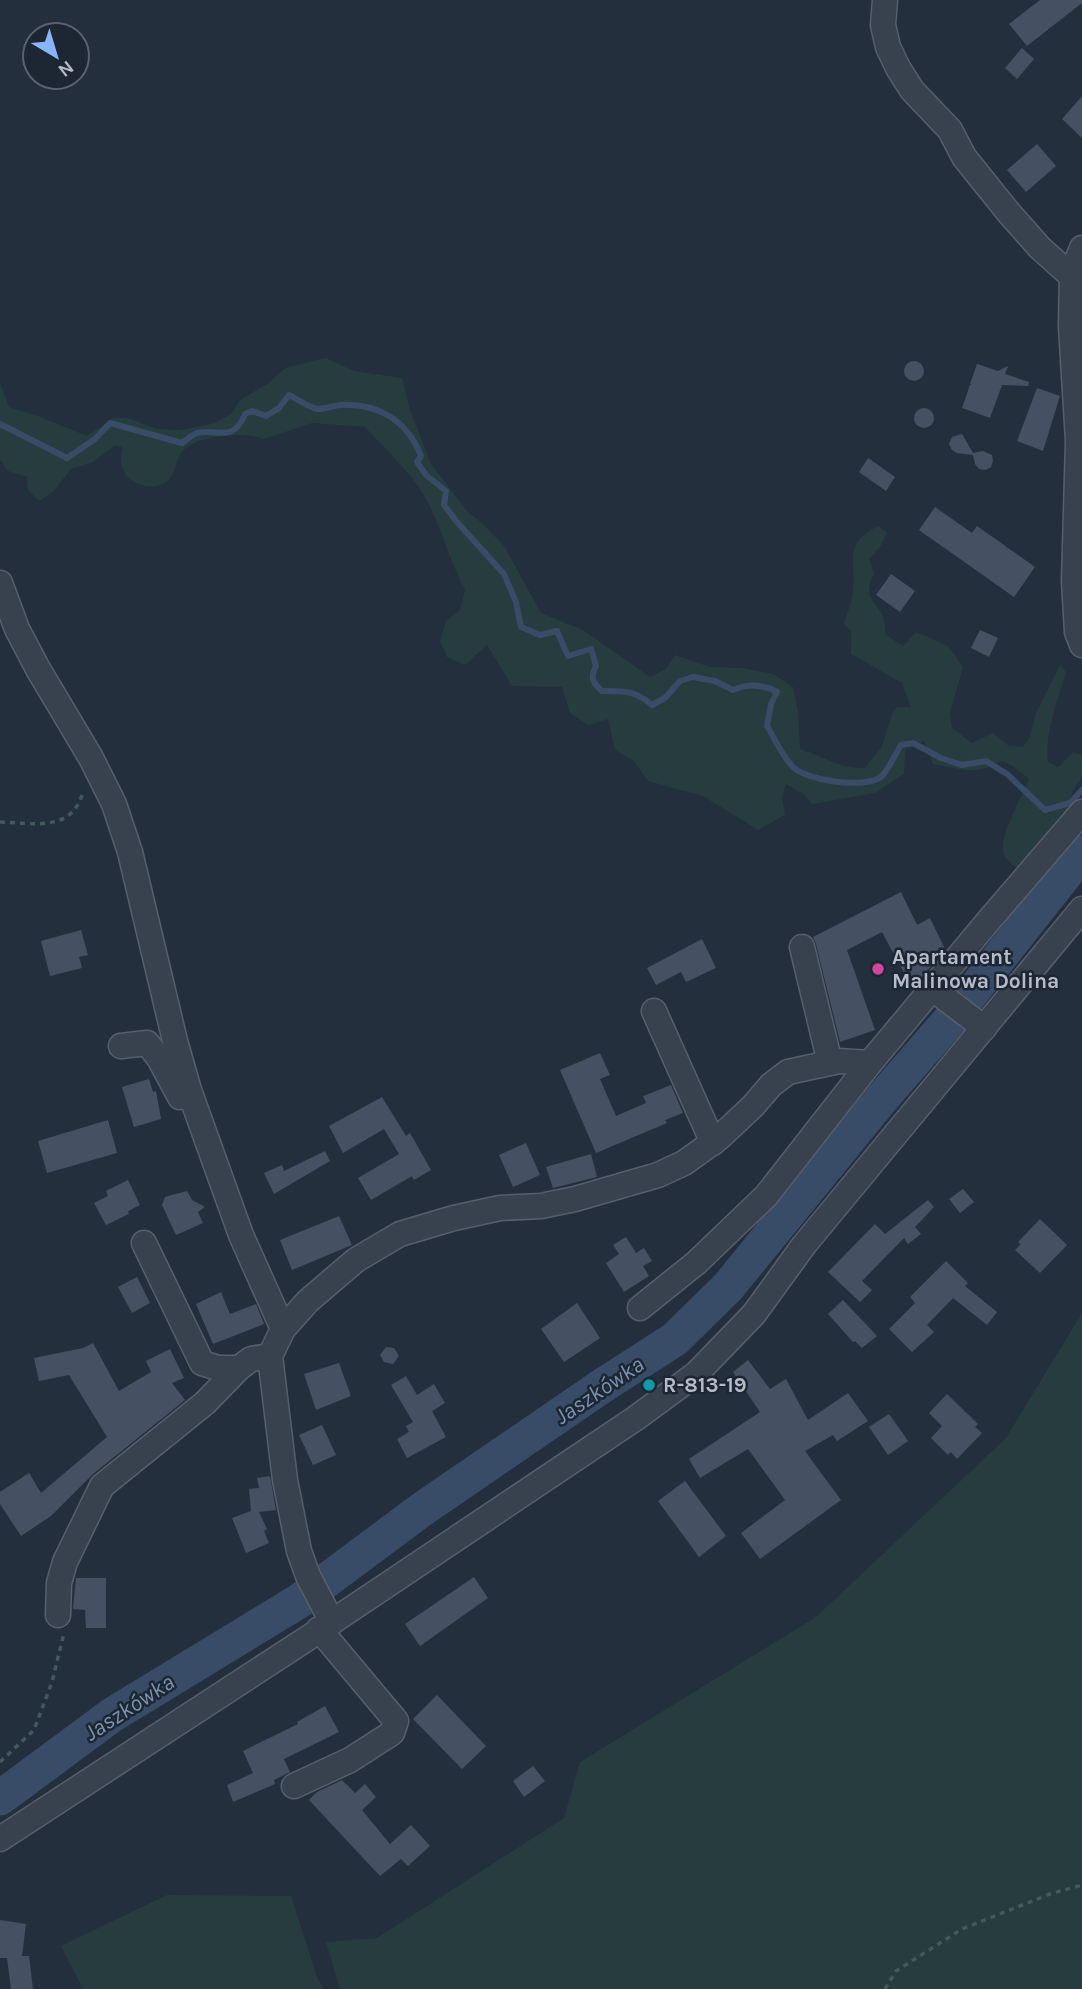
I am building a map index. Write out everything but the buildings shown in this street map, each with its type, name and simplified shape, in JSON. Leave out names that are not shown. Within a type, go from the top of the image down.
[{"type":"street","points":[[886,0],[883,25],[888,47],[912,90],[950,130],[964,158],[1009,213],[1040,248],[1072,273]]},
{"type":"street","points":[[1082,248],[1072,273],[1071,327],[1077,419],[1078,545],[1074,581],[1077,632],[1082,645]]},
{"type":"street","points":[[0,583],[17,629],[91,758],[114,804],[130,852],[175,1041],[205,1135],[241,1235],[283,1329]]},
{"type":"street","points":[[640,1308],[713,1248],[766,1196],[870,1063],[939,994],[989,919],[1082,812]]},
{"type":"street","points":[[0,1839],[300,1643],[324,1617],[636,1418],[696,1374],[754,1314],[804,1245],[979,1024],[1082,909]]},
{"type":"street","points":[[802,947],[830,1063]]},
{"type":"street","points":[[939,994],[979,1024]]},
{"type":"street","points":[[654,1011],[713,1143]]},
{"type":"street","points":[[121,1045],[148,1043],[205,1135]]},
{"type":"street","points":[[293,1786],[350,1760],[392,1733],[396,1721],[324,1617],[299,1551],[285,1480],[270,1356],[283,1329],[308,1301],[356,1260],[400,1234],[500,1208],[541,1206],[575,1199],[659,1175],[684,1163],[713,1143],[753,1106],[771,1085],[788,1072],[839,1061],[870,1063]]},
{"type":"street","points":[[144,1243],[202,1363],[218,1368],[239,1368]]},
{"type":"street","points":[[58,1615],[59,1583],[65,1562],[102,1486],[205,1403],[239,1368],[251,1359],[270,1356]]},
{"type":"path","points":[[0,822],[54,822],[70,816],[80,803],[91,758]]},
{"type":"path","points":[[0,1762],[34,1730],[52,1682],[64,1632],[58,1615]]},
{"type":"path","points":[[885,1989],[896,1971],[962,1929],[1050,1894],[1082,1885]]},
{"type":"green space","points":[[326,358],[354,371],[402,378],[410,410],[431,464],[467,511],[504,546],[541,613],[583,630],[650,677],[666,669],[675,655],[710,667],[742,668],[773,674],[793,687],[798,711],[800,749],[855,768],[865,768],[882,746],[892,714],[897,707],[911,707],[902,683],[851,654],[851,632],[844,623],[852,595],[856,546],[860,539],[878,526],[887,533],[880,547],[869,559],[874,574],[869,593],[883,617],[886,635],[903,646],[916,632],[948,646],[963,667],[950,713],[952,728],[972,743],[993,733],[1009,746],[1023,747],[1030,737],[1036,713],[1060,665],[1066,672],[1053,717],[1047,752],[1048,762],[1058,767],[1073,752],[1082,755],[1082,777],[1072,793],[1064,820],[1019,871],[1005,856],[1003,847],[1007,828],[1029,779],[1013,766],[1001,761],[976,770],[933,764],[924,741],[905,750],[904,774],[875,793],[812,804],[803,794],[786,784],[782,797],[785,815],[758,830],[703,796],[648,781],[633,760],[615,750],[608,719],[588,725],[570,713],[562,687],[512,686],[487,645],[465,665],[447,657],[440,641],[446,621],[460,610],[465,590],[433,513],[420,489],[365,427],[312,423],[264,439],[245,435],[209,438],[188,446],[179,456],[170,478],[157,486],[131,480],[121,463],[122,447],[115,445],[93,462],[71,469],[53,492],[39,501],[28,490],[27,477],[8,471],[0,460],[0,383],[9,407],[87,436],[114,418],[128,418],[157,429],[182,430],[215,423],[231,414],[240,400],[269,383],[285,368]]},
{"type":"green space","points":[[1082,1313],[1082,1989],[340,1989],[326,1942],[377,1938],[564,1818],[580,1762],[816,1617],[1006,1438]]},
{"type":"green space","points":[[167,1895],[291,1896],[317,1977],[324,1989],[83,1989],[61,1946]]},
{"type":"waterway","points":[[0,424],[67,458],[95,439],[110,423],[182,443],[197,433],[230,432],[245,414],[252,411],[266,416],[279,408],[289,395],[318,409],[354,405],[379,411],[390,416],[408,433],[421,456],[417,462],[426,475],[446,491],[444,505],[504,574],[516,602],[521,627],[540,635],[557,631],[568,656],[591,649],[596,666],[593,680],[602,691],[628,692],[640,696],[652,705],[665,698],[680,681],[693,677],[715,681],[733,690],[750,685],[771,689],[777,692],[771,704],[767,726],[785,758],[800,772],[836,782],[873,781],[881,777],[901,745],[913,743],[941,758],[962,765],[986,761],[1007,774],[1045,810],[1070,803],[1082,790]]},
{"type":"waterway","name":"Jaszkówka","points":[[0,1798],[112,1715],[299,1601],[421,1510],[675,1339],[728,1287],[883,1097],[950,1020],[1082,853]]},
{"type":"place","name":"Apartament Malinowa Dolina","points":[[878,969]]},
{"type":"place","name":"R-813-19","points":[[649,1385]]}]
